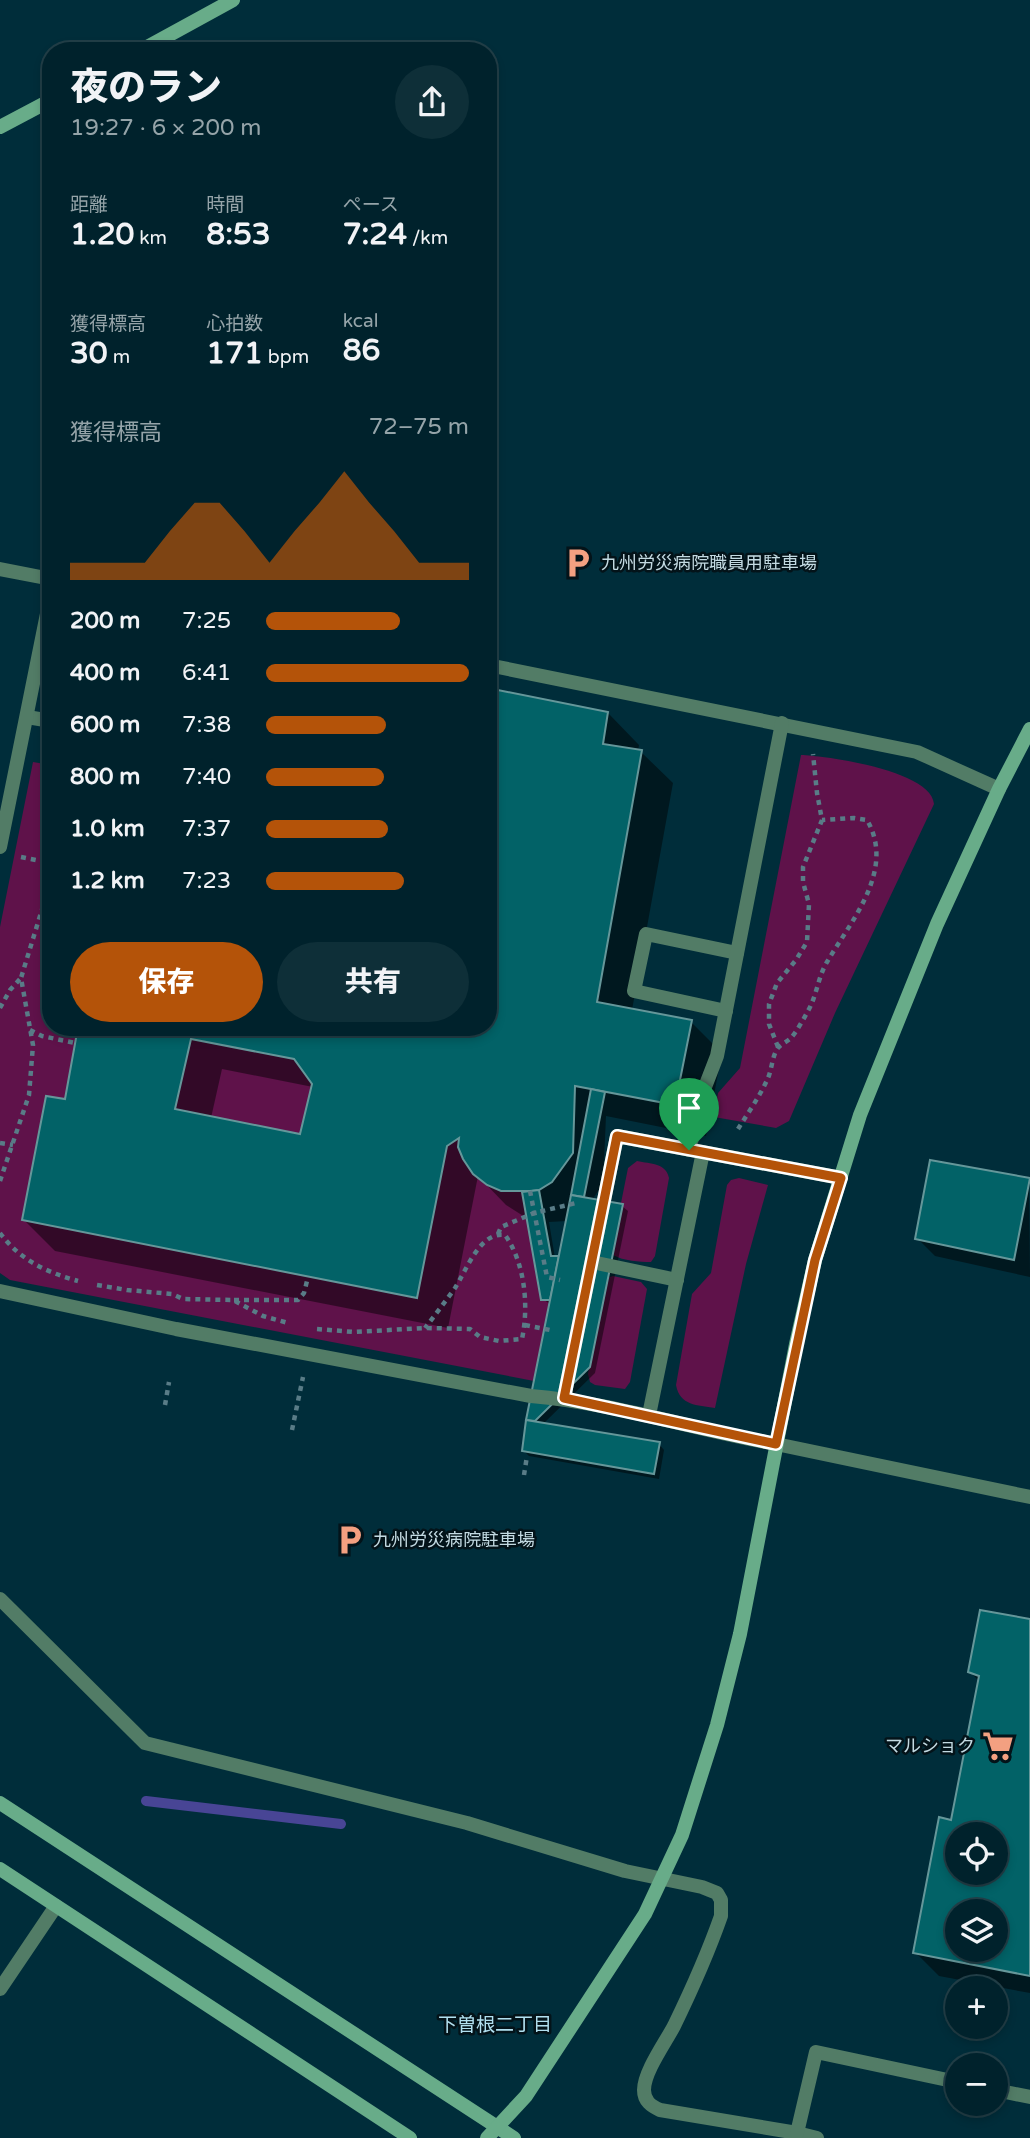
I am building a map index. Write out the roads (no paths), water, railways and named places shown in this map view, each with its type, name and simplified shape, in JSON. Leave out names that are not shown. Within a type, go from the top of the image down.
[{"type":"street","points":[[156,42],[233,0]]},
{"type":"street","points":[[0,127],[42,105]]},
{"type":"street","points":[[0,569],[42,577]]},
{"type":"street","points":[[0,848],[42,640]]},
{"type":"street","points":[[497,667],[918,752],[999,789]]},
{"type":"street","points":[[27,717],[42,720]]},
{"type":"street","points":[[649,1415],[677,1280],[705,1087],[717,1056],[782,723]]},
{"type":"street","points":[[492,2133],[526,2096],[646,1914],[664,1878],[690,1811],[717,1725],[749,1591],[776,1444],[815,1260],[860,1115],[937,924],[999,789],[1030,730]]},
{"type":"street","points":[[726,1011],[634,991],[646,934],[737,953]]},
{"type":"street","points":[[564,1398],[617,1136],[841,1178]]},
{"type":"street","points":[[592,1262],[677,1280]]},
{"type":"street","points":[[0,1292],[176,1329],[531,1396],[564,1398],[649,1415],[737,1437],[1030,1497]]},
{"type":"street","points":[[0,1599],[145,1743],[467,1823],[625,1871],[664,1878],[717,1893],[722,1908],[718,1925],[674,2025],[646,2079],[646,2099],[651,2106],[660,2110],[817,2138]]},
{"type":"street","points":[[0,1803],[492,2133],[514,2138]]},
{"type":"street","points":[[0,1869],[410,2138]]},
{"type":"street","points":[[0,1989],[56,1906]]},
{"type":"street","points":[[797,2133],[816,2052],[945,2079]]},
{"type":"street","points":[[1008,2092],[1030,2097]]},
{"type":"waterway","points":[[146,1801],[341,1824]]},
{"type":"place","name":"九州労災病院職員用駐車場","points":[[578,563]]},
{"type":"place","name":"九州労災病院駐車場","points":[[350,1540]]},
{"type":"place","name":"マルショク","points":[[998,1746]]},
{"type":"district","name":"下曽根二丁目","points":[[495,2025]]}]
